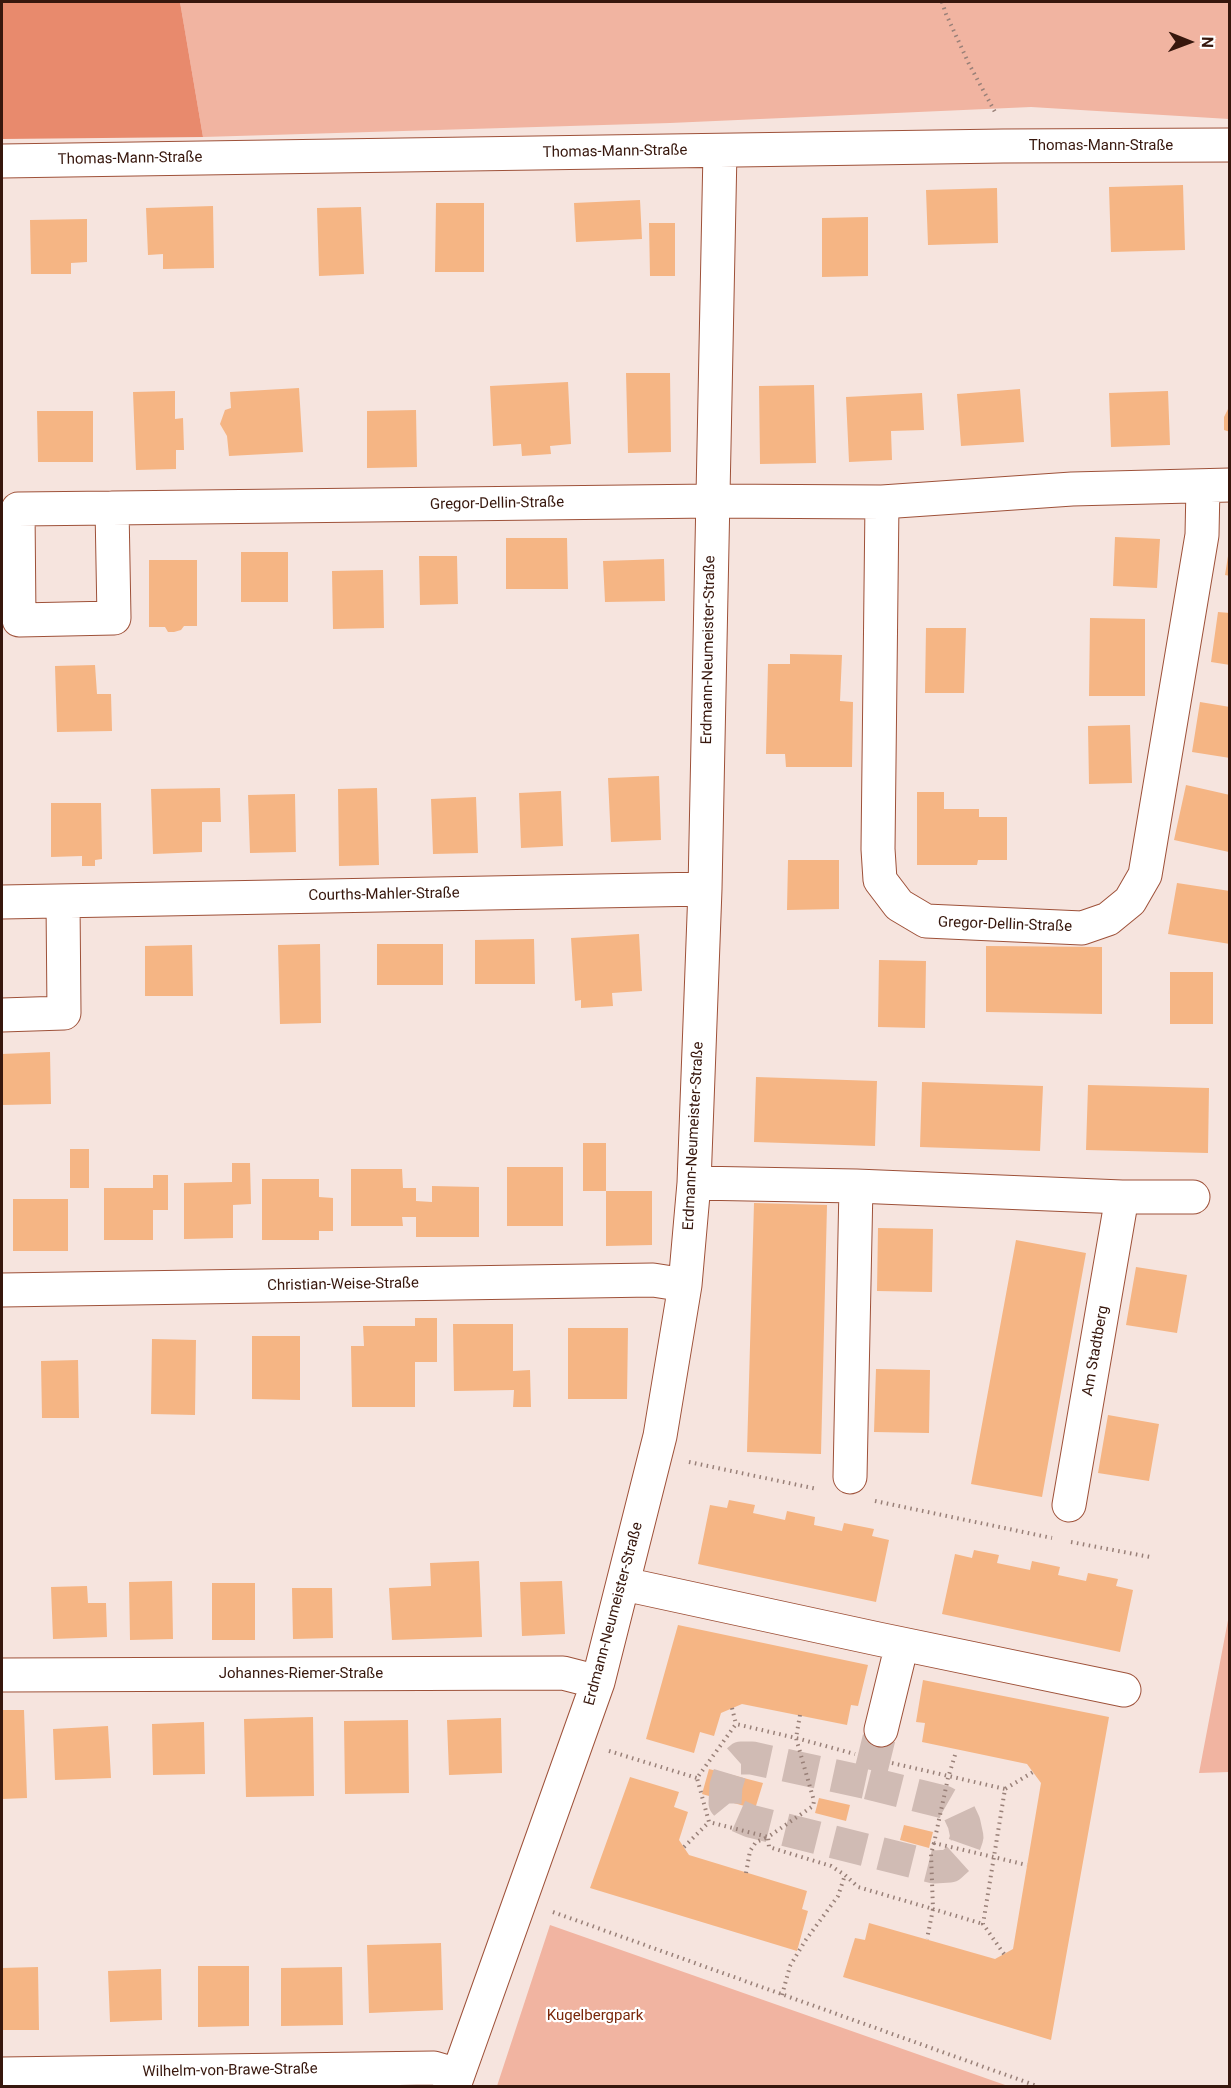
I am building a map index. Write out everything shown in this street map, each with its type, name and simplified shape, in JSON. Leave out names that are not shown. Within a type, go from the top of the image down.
[{"type":"street","name":"Thomas-Mann-Straße","points":[[2,161],[1003,146],[1230,145]]},
{"type":"street","name":"Erdmann-Neumeister-Straße","points":[[456,2081],[598,1683],[660,1436],[685,1285],[694,1183],[705,889],[720,151]]},
{"type":"street","name":"Gregor-Dellin-Straße","points":[[112,508],[712,501],[882,502],[1072,489],[1216,485],[1202,535],[1144,875],[1130,901],[1108,919],[1082,928],[926,921],[899,905],[880,880],[878,849],[882,502]]},
{"type":"street","name":"Courths-Mahler-Straße","points":[[2,902],[705,889]]},
{"type":"street","points":[[2,1015],[64,1013],[63,901]]},
{"type":"street","points":[[694,1183],[856,1186],[1122,1197],[1193,1197]]},
{"type":"street","points":[[850,1489],[856,1186]]},
{"type":"street","name":"Am Stadtberg","points":[[1069,1505],[1122,1197]]},
{"type":"street","name":"Christian-Weise-Straße","points":[[2,1290],[653,1280],[685,1285]]},
{"type":"street","points":[[624,1584],[1124,1690]]},
{"type":"street","points":[[882,1745],[902,1644]]},
{"type":"street","name":"Johannes-Riemer-Straße","points":[[2,1675],[563,1674],[575,1675],[598,1683]]},
{"type":"street","name":"Wilhelm-von-Brawe-Straße","points":[[2,2073],[434,2068],[456,2081]]},
{"type":"path","points":[[942,2],[969,64],[998,117],[1003,146]]},
{"type":"path","points":[[686,1462],[850,1489],[1053,1538]]},
{"type":"path","points":[[1064,1540],[1150,1557]]},
{"type":"path","points":[[697,1778],[736,1724],[732,1708]]},
{"type":"path","points":[[747,1873],[750,1851],[756,1842],[768,1837],[813,1806],[814,1801],[795,1738],[800,1715]]},
{"type":"path","points":[[736,1724],[862,1756]]},
{"type":"path","points":[[882,1745],[948,1778],[1005,1789],[1032,1772]]},
{"type":"path","points":[[606,1750],[697,1778]]},
{"type":"path","points":[[927,1939],[933,1909],[931,1854],[955,1755]]},
{"type":"path","points":[[697,1778],[709,1822]]},
{"type":"path","points":[[983,1924],[1005,1789]]},
{"type":"path","points":[[709,1822],[768,1837]]},
{"type":"path","points":[[684,1847],[709,1822]]},
{"type":"path","points":[[768,1837],[769,1847],[831,1866],[858,1887],[983,1924],[1004,1954]]},
{"type":"path","points":[[934,1843],[1027,1865]]},
{"type":"path","points":[[782,1995],[790,1966],[838,1896],[845,1875]]},
{"type":"path","points":[[549,1911],[1038,2086]]},
{"type":"green space","points":[[180,2],[1229,2],[1229,119],[1031,107],[670,123],[203,137]]},
{"type":"green space","points":[[1229,1615],[1229,1772],[1199,1773]]},
{"type":"green space","name":"Kugelbergpark","points":[[550,1925],[1008,2086],[497,2086]]},
{"type":"shaded area","points":[[2,2],[180,2],[203,137],[2,139]]},
{"type":"building","points":[[1183,185],[1185,250],[1111,252],[1109,187]]},
{"type":"building","points":[[997,188],[998,243],[928,245],[926,190]]},
{"type":"building","points":[[640,200],[642,239],[576,242],[574,203]]},
{"type":"building","points":[[436,203],[484,203],[484,272],[435,272]]},
{"type":"building","points":[[213,206],[214,268],[163,269],[163,254],[148,255],[146,208]]},
{"type":"building","points":[[361,207],[364,274],[319,276],[317,208]]},
{"type":"building","points":[[868,217],[868,276],[822,277],[822,218]]},
{"type":"building","points":[[87,219],[87,262],[71,263],[71,274],[31,274],[30,220]]},
{"type":"building","points":[[649,223],[675,223],[675,276],[650,276]]},
{"type":"building","points":[[626,373],[670,373],[671,452],[628,453]]},
{"type":"building","points":[[568,382],[571,444],[550,446],[551,454],[522,456],[521,444],[493,446],[490,386]]},
{"type":"building","points":[[814,385],[816,463],[760,464],[759,386]]},
{"type":"building","points":[[299,388],[303,452],[229,456],[227,436],[220,424],[225,410],[231,408],[230,392]]},
{"type":"building","points":[[1020,389],[1024,442],[961,446],[957,394]]},
{"type":"building","points":[[175,391],[175,419],[183,418],[184,450],[176,450],[176,469],[136,470],[133,392]]},
{"type":"building","points":[[1168,391],[1170,445],[1111,447],[1109,393]]},
{"type":"building","points":[[922,393],[924,430],[891,431],[892,460],[849,462],[846,397]]},
{"type":"building","points":[[1230,405],[1230,432],[1224,430],[1224,417]]},
{"type":"building","points":[[416,410],[417,467],[367,468],[367,411]]},
{"type":"building","points":[[37,411],[93,411],[93,462],[38,462]]},
{"type":"building","points":[[1115,537],[1160,539],[1157,588],[1113,586]]},
{"type":"building","points":[[506,538],[567,538],[568,589],[506,589]]},
{"type":"building","points":[[241,552],[288,552],[288,602],[241,602]]},
{"type":"building","points":[[419,556],[457,556],[458,604],[420,605]]},
{"type":"building","points":[[1228,556],[1230,556],[1230,576],[1225,575]]},
{"type":"building","points":[[664,559],[665,601],[605,602],[603,561]]},
{"type":"building","points":[[149,560],[197,560],[197,626],[184,626],[181,630],[174,632],[168,632],[165,627],[149,627]]},
{"type":"building","points":[[383,570],[384,628],[333,629],[332,571]]},
{"type":"building","points":[[1218,612],[1230,613],[1230,665],[1211,662]]},
{"type":"building","points":[[1090,618],[1145,619],[1145,696],[1089,696]]},
{"type":"building","points":[[926,628],[966,628],[964,693],[925,693]]},
{"type":"building","points":[[790,654],[842,655],[840,701],[853,702],[852,767],[786,767],[785,754],[766,754],[768,664],[790,664]]},
{"type":"building","points":[[95,665],[97,694],[111,694],[112,731],[57,732],[55,666]]},
{"type":"building","points":[[1200,702],[1230,707],[1230,758],[1192,752]]},
{"type":"building","points":[[1130,725],[1132,783],[1089,784],[1088,726]]},
{"type":"building","points":[[659,776],[661,840],[611,842],[608,778]]},
{"type":"building","points":[[1186,785],[1230,795],[1229,852],[1174,840]]},
{"type":"building","points":[[220,788],[221,822],[202,822],[202,852],[153,854],[151,789]]},
{"type":"building","points":[[377,788],[379,865],[339,866],[338,789]]},
{"type":"building","points":[[561,791],[563,846],[521,848],[519,793]]},
{"type":"building","points":[[917,792],[944,792],[944,809],[979,809],[979,817],[1007,817],[1007,860],[978,860],[977,865],[917,865]]},
{"type":"building","points":[[295,794],[296,852],[250,853],[248,795]]},
{"type":"building","points":[[476,797],[478,853],[433,854],[431,799]]},
{"type":"building","points":[[51,803],[101,803],[102,859],[95,860],[95,866],[82,866],[82,856],[51,857]]},
{"type":"building","points":[[788,860],[839,860],[839,909],[787,910]]},
{"type":"building","points":[[1177,883],[1230,891],[1230,944],[1168,934]]},
{"type":"building","points":[[639,934],[642,991],[612,993],[613,1006],[581,1008],[581,1000],[575,1001],[571,938]]},
{"type":"building","points":[[534,939],[535,984],[475,984],[475,940]]},
{"type":"building","points":[[320,944],[321,1023],[280,1024],[278,945]]},
{"type":"building","points":[[377,944],[443,944],[443,985],[377,985]]},
{"type":"building","points":[[192,945],[193,996],[145,996],[145,946]]},
{"type":"building","points":[[986,946],[1102,947],[1102,1014],[986,1012]]},
{"type":"building","points":[[879,960],[926,961],[925,1028],[878,1027]]},
{"type":"building","points":[[1170,972],[1213,972],[1213,1024],[1170,1024]]},
{"type":"building","points":[[50,1052],[51,1104],[2,1105],[2,1054]]},
{"type":"building","points":[[756,1077],[877,1081],[875,1146],[754,1142]]},
{"type":"building","points":[[922,1082],[1043,1086],[1040,1151],[920,1147]]},
{"type":"building","points":[[1088,1085],[1209,1088],[1208,1153],[1086,1150]]},
{"type":"building","points":[[583,1143],[606,1143],[606,1191],[583,1191]]},
{"type":"building","points":[[70,1149],[89,1149],[89,1188],[70,1188]]},
{"type":"building","points":[[232,1163],[250,1163],[251,1204],[233,1205],[233,1238],[184,1239],[184,1183],[232,1182]]},
{"type":"building","points":[[507,1167],[563,1167],[563,1226],[507,1226]]},
{"type":"building","points":[[351,1169],[402,1169],[403,1188],[416,1188],[416,1201],[432,1202],[432,1186],[479,1187],[479,1237],[416,1237],[416,1217],[402,1217],[403,1226],[351,1226]]},
{"type":"building","points":[[153,1175],[168,1175],[168,1210],[153,1210],[153,1240],[104,1240],[104,1188],[153,1188]]},
{"type":"building","points":[[262,1179],[319,1179],[319,1197],[333,1198],[333,1231],[319,1231],[319,1240],[262,1240]]},
{"type":"building","points":[[606,1191],[652,1191],[652,1245],[606,1246]]},
{"type":"building","points":[[13,1199],[68,1199],[68,1251],[13,1251]]},
{"type":"building","points":[[754,1203],[827,1205],[821,1454],[747,1452]]},
{"type":"building","points":[[878,1228],[933,1229],[932,1292],[877,1291]]},
{"type":"building","points":[[1016,1240],[1086,1253],[1042,1497],[971,1484]]},
{"type":"building","points":[[1136,1267],[1187,1275],[1177,1333],[1126,1325]]},
{"type":"building","points":[[415,1318],[437,1318],[437,1362],[415,1362],[415,1407],[352,1407],[351,1346],[364,1346],[363,1326],[415,1326]]},
{"type":"building","points":[[453,1324],[513,1324],[513,1371],[530,1370],[531,1407],[513,1407],[514,1390],[454,1391]]},
{"type":"building","points":[[568,1328],[628,1328],[627,1399],[568,1399]]},
{"type":"building","points":[[252,1336],[300,1336],[300,1400],[252,1399]]},
{"type":"building","points":[[152,1339],[196,1340],[195,1415],[151,1414]]},
{"type":"building","points":[[78,1360],[79,1418],[42,1418],[41,1361]]},
{"type":"building","points":[[876,1369],[930,1370],[929,1433],[874,1432]]},
{"type":"building","points":[[1108,1415],[1159,1424],[1149,1481],[1098,1473]]},
{"type":"building","points":[[729,1500],[755,1505],[753,1513],[785,1520],[787,1511],[815,1517],[814,1525],[842,1531],[844,1523],[874,1529],[872,1536],[889,1540],[876,1602],[698,1564],[710,1505],[727,1508]]},
{"type":"building","points":[[974,1550],[999,1555],[997,1563],[1030,1570],[1032,1561],[1060,1567],[1058,1575],[1086,1581],[1088,1573],[1118,1579],[1116,1586],[1133,1590],[1120,1652],[942,1614],[955,1554],[972,1558]]},
{"type":"building","points":[[479,1561],[482,1637],[392,1640],[389,1588],[431,1586],[430,1563]]},
{"type":"building","points":[[172,1581],[173,1639],[130,1640],[129,1582]]},
{"type":"building","points":[[562,1581],[565,1634],[522,1636],[520,1582]]},
{"type":"building","points":[[212,1583],[255,1583],[255,1640],[212,1640]]},
{"type":"building","points":[[87,1586],[88,1603],[106,1603],[107,1637],[53,1639],[51,1587]]},
{"type":"building","points":[[292,1588],[332,1588],[333,1638],[293,1639]]},
{"type":"building","points":[[678,1625],[868,1665],[858,1706],[851,1705],[847,1725],[742,1704],[721,1713],[714,1736],[700,1732],[694,1753],[646,1739]]},
{"type":"building","points":[[923,1680],[1109,1717],[1051,2040],[843,1977],[855,1938],[865,1940],[869,1923],[995,1959],[1013,1949],[1041,1783],[1027,1764],[922,1742],[925,1723],[916,1722]]},
{"type":"building","points":[[2,1710],[24,1710],[27,1798],[2,1799]]},
{"type":"building","points":[[313,1717],[314,1796],[246,1797],[244,1719]]},
{"type":"building","points":[[501,1718],[502,1773],[449,1775],[447,1720]]},
{"type":"building","points":[[408,1720],[409,1793],[345,1794],[344,1721]]},
{"type":"building","points":[[204,1722],[205,1774],[153,1775],[152,1724]]},
{"type":"building","points":[[108,1726],[111,1778],[55,1780],[53,1729]]},
{"type":"building","points":[[709,1769],[763,1783],[755,1809],[702,1794]]},
{"type":"building","points":[[630,1777],[679,1792],[674,1807],[688,1812],[679,1840],[689,1855],[807,1891],[802,1909],[808,1911],[797,1951],[590,1888]]},
{"type":"building","points":[[819,1798],[850,1805],[846,1821],[815,1813]]},
{"type":"building","points":[[904,1825],[933,1832],[929,1848],[900,1840]]},
{"type":"building","points":[[441,1943],[443,2010],[369,2013],[367,1945]]},
{"type":"building","points":[[198,1966],[249,1966],[249,2026],[198,2027]]},
{"type":"building","points":[[38,1967],[39,2030],[2,2030],[2,1968]]},
{"type":"building","points":[[342,1967],[343,2025],[281,2026],[281,1968]]},
{"type":"building","points":[[161,1969],[162,2020],[110,2022],[108,1971]]},
{"type":"tunnel","points":[[868,1783],[944,1802],[958,1810],[967,1837],[960,1857],[950,1866],[934,1867],[750,1821],[734,1814],[725,1803],[726,1786],[732,1766],[741,1758],[752,1758],[868,1783],[881,1730]]}]
